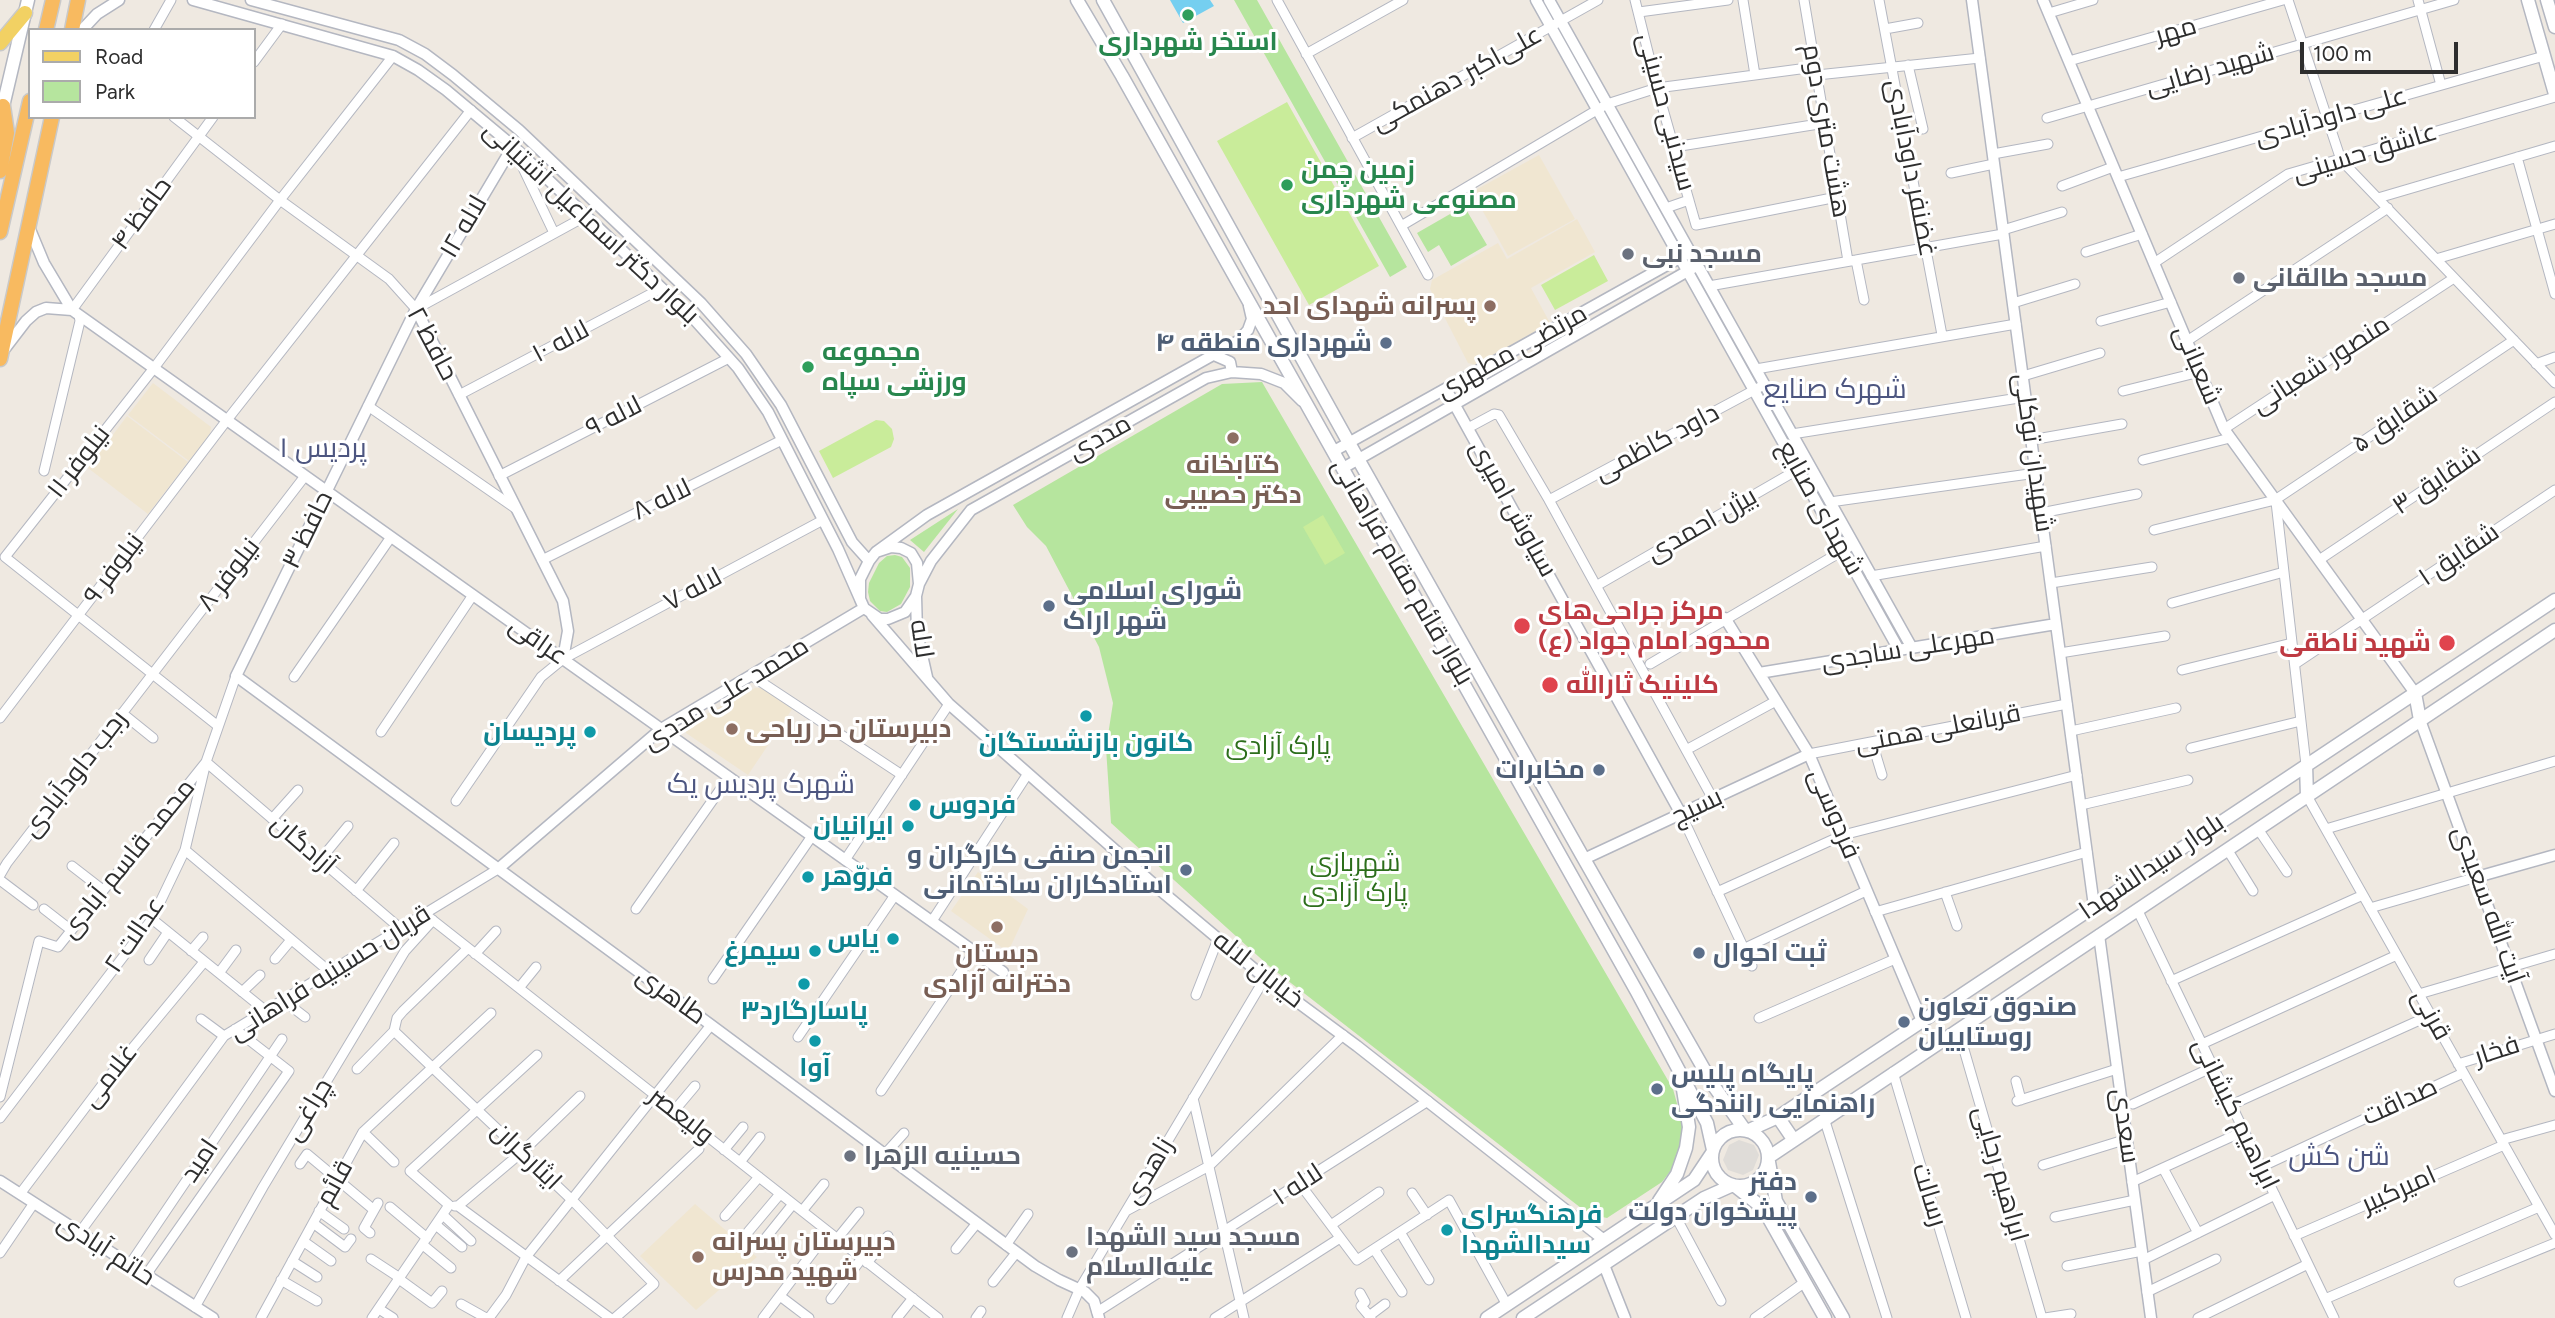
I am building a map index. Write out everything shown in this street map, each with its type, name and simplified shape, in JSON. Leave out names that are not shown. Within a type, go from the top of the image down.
[{"type":"highway","points":[[46,28],[52,0]]},
{"type":"highway","points":[[72,28],[79,0]]},
{"type":"highway","points":[[1,220],[28,109]]},
{"type":"highway","points":[[0,171],[8,133],[1,112]]},
{"type":"highway","points":[[0,356],[52,119]]},
{"type":"main road","name":"بلوار قائم مقام فراهانی","points":[[1077,0],[1334,451],[1678,1066],[1707,1123],[1713,1152]]},
{"type":"main road","name":"بلوار قائم مقام فراهانی","points":[[1103,0],[1349,443],[1713,1086],[1746,1130]]},
{"type":"main road","points":[[2528,0],[2555,95]]},
{"type":"main road","points":[[2547,0],[2555,27]]},
{"type":"main road","points":[[0,43],[26,6]]},
{"type":"main road","points":[[1,112],[26,6]]},
{"type":"main road","name":"بلوار سیدالشهدا","points":[[1746,1130],[1778,1117],[2555,600]]},
{"type":"main road","name":"بلوار سیدالشهدا","points":[[1769,1158],[1824,1118],[2555,630]]},
{"type":"main road","points":[[2415,693],[2420,720]]},
{"type":"main road","points":[[2306,765],[2307,796]]},
{"type":"main road","points":[[1656,1206],[1677,1174],[1686,1149],[1689,1127],[1678,1066]]},
{"type":"main road","points":[[1778,1117],[1793,1139]]},
{"type":"main road","points":[[1487,1318],[1694,1180],[1726,1134],[1746,1130],[1760,1138],[1769,1158],[1776,1201],[1843,1318]]},
{"type":"main road","points":[[1713,1152],[1712,1162],[1719,1177],[1762,1208],[1825,1318]]},
{"type":"main road","points":[[1523,1318],[1704,1198],[1734,1186],[1758,1181],[1769,1158]]},
{"type":"main road","points":[[1694,1180],[1704,1198]]},
{"type":"street","points":[[84,28],[97,14],[119,0]]},
{"type":"street","points":[[155,28],[171,0]]},
{"type":"street","name":"بلوار دکتر اسماعیل آشتیانی","points":[[192,0],[393,57],[418,70],[513,146],[693,318],[729,358],[768,412],[865,607]]},
{"type":"street","name":"بلوار دکتر اسماعیل آشتیانی","points":[[251,0],[399,40],[425,54],[453,75],[519,130],[701,303],[746,354],[781,405],[852,542],[872,556]]},
{"type":"street","points":[[1277,0],[1427,275]]},
{"type":"street","points":[[1306,54],[1403,0]]},
{"type":"street","name":"شهدای صنایع","points":[[1536,0],[1556,24],[1693,268],[1803,466],[1843,550],[1899,650]]},
{"type":"street","name":"شهدای صنایع","points":[[1549,0],[1556,24]]},
{"type":"street","name":"علی‌اکبر دهنمکی","points":[[1352,138],[1598,0]]},
{"type":"street","name":"سیدنبی حسینی","points":[[1635,0],[1696,225],[1837,197]]},
{"type":"street","points":[[1639,12],[1728,0]]},
{"type":"street","points":[[1744,0],[1755,75]]},
{"type":"street","name":"هشت متری دوم","points":[[1804,0],[1837,197],[1864,300]]},
{"type":"street","name":"غضنفر داودآبادی","points":[[1880,0],[1942,335]]},
{"type":"street","name":"شهیدان توکلی","points":[[1972,0],[2094,906]]},
{"type":"street","name":"شعبانی","points":[[2043,0],[2227,433],[2415,693]]},
{"type":"street","points":[[2049,13],[2092,0]]},
{"type":"street","points":[[2285,0],[2341,160],[2555,383]]},
{"type":"street","name":"مهر","points":[[2069,61],[2285,0]]},
{"type":"street","name":"شهید رضایی","points":[[2047,118],[2302,44],[2419,5],[2454,0]]},
{"type":"street","points":[[2419,5],[2441,85]]},
{"type":"street","points":[[1885,29],[1918,23]]},
{"type":"street","points":[[256,59],[282,24]]},
{"type":"street","name":"علی داودآبادی","points":[[2062,186],[2327,117],[2544,56]]},
{"type":"street","name":"نیلوفر ۱۱","points":[[79,616],[5,556],[393,57]]},
{"type":"street","points":[[1401,226],[1602,107],[1657,88],[1755,75],[1892,67],[1980,58]]},
{"type":"street","points":[[1908,65],[1923,129]]},
{"type":"street","name":"عاشق حسینی","points":[[2154,263],[2288,174],[2555,95]]},
{"type":"street","name":"شهدای صنایع","points":[[1602,107],[1666,208],[1685,255]]},
{"type":"street","name":"نیلوفر ۹","points":[[0,718],[227,420],[471,110]]},
{"type":"street","name":"حافظ ۲","points":[[177,119],[280,200],[389,279],[416,309],[563,601],[568,631],[563,659]]},
{"type":"street","name":"حافظ ۴","points":[[76,312],[212,119]]},
{"type":"street","points":[[1674,147],[1825,123]]},
{"type":"street","points":[[1951,173],[2048,144]]},
{"type":"street","points":[[513,146],[554,233]]},
{"type":"street","name":"لاله ۱۲","points":[[416,309],[513,146]]},
{"type":"street","points":[[2378,198],[2555,146]]},
{"type":"street","points":[[2516,157],[2555,294]]},
{"type":"street","points":[[1666,208],[1689,200]]},
{"type":"street","points":[[2187,341],[2388,208]]},
{"type":"street","points":[[1709,286],[2003,232],[2062,212]]},
{"type":"street","points":[[416,309],[586,216]]},
{"type":"street","points":[[2436,259],[2555,224]]},
{"type":"street","points":[[28,225],[44,263],[80,321],[44,471]]},
{"type":"street","points":[[2086,252],[2142,234]]},
{"type":"street","name":"مرتضی مطهری","points":[[1334,451],[1685,255]]},
{"type":"street","name":"مرتضی مطهری","points":[[1343,468],[1693,268]]},
{"type":"street","name":"شهدای صنایع","points":[[1693,268],[1709,286],[1756,369],[1759,387],[1792,434],[1803,466],[1830,502],[1912,648]]},
{"type":"street","name":"منصور شعبانی","points":[[2143,460],[2227,433],[2454,278]]},
{"type":"street","points":[[2013,303],[2075,284]]},
{"type":"street","name":"لاله ۱۰","points":[[459,396],[662,288]]},
{"type":"street","name":"مددی","points":[[872,556],[927,515],[1238,341],[1248,330],[1252,319],[1248,299]]},
{"type":"street","points":[[2101,321],[2171,302]]},
{"type":"street","points":[[0,356],[36,312],[46,308],[76,312]]},
{"type":"street","name":"حافظ ۳","points":[[236,676],[416,309]]},
{"type":"street","name":"عراقی","points":[[76,312],[1003,972]]},
{"type":"street","points":[[1756,369],[2016,324]]},
{"type":"street","name":"شقایق ۵","points":[[2276,500],[2514,340]]},
{"type":"street","points":[[2023,376],[2100,354]]},
{"type":"street","points":[[1214,355],[1230,362],[1232,372]]},
{"type":"street","name":"لاله ۹","points":[[499,476],[729,358]]},
{"type":"street","points":[[2536,364],[2555,358]]},
{"type":"street","name":"مددی","points":[[917,590],[931,561],[971,510],[1206,378],[1232,372],[1261,374],[1284,383],[1310,409]]},
{"type":"street","points":[[2123,391],[2200,372]]},
{"type":"street","name":"داود کاظمی","points":[[1549,500],[1759,387]]},
{"type":"street","name":"سیاوش امیری","points":[[1446,388],[1681,814]]},
{"type":"street","points":[[1792,434],[2025,397]]},
{"type":"street","name":"شقایق ۳","points":[[2319,560],[2555,402]]},
{"type":"street","points":[[368,406],[515,508]]},
{"type":"street","points":[[1468,428],[1494,414],[1499,415],[1549,500],[1713,799]]},
{"type":"street","points":[[2031,440],[2122,424]]},
{"type":"street","name":"لاله ۸","points":[[542,560],[782,440]]},
{"type":"street","name":"بیژن احمدی","points":[[1596,586],[1803,466]]},
{"type":"street","points":[[1830,502],[2036,473]]},
{"type":"street","name":"نیلوفر ۸","points":[[152,674],[305,475]]},
{"type":"street","name":"شقایق ۱","points":[[2295,664],[2555,490]]},
{"type":"street","points":[[2041,513],[2137,494]]},
{"type":"street","points":[[2154,530],[2276,500],[2306,765]]},
{"type":"street","name":"لاله ۷","points":[[456,801],[541,677],[563,659],[823,520]]},
{"type":"street","points":[[294,677],[391,537]]},
{"type":"street","points":[[1650,664],[1854,544]]},
{"type":"street","points":[[1871,576],[2046,546]]},
{"type":"street","points":[[891,547],[901,548],[911,553],[917,563],[917,590],[910,606],[897,617],[888,620],[865,607],[860,579],[872,556],[891,547]]},
{"type":"street","points":[[2051,583],[2152,567]]},
{"type":"street","points":[[2172,603],[2284,572]]},
{"type":"street","name":"لاله","points":[[917,590],[917,633],[928,680]]},
{"type":"street","points":[[381,733],[473,595]]},
{"type":"street","name":"لاله","points":[[865,607],[928,680]]},
{"type":"street","name":"محمد علی مددی","points":[[498,869],[661,729],[865,607]]},
{"type":"street","points":[[79,616],[218,726]]},
{"type":"street","name":"فردوسی","points":[[1725,618],[1809,754],[1922,1021]]},
{"type":"street","points":[[1885,626],[1896,620]]},
{"type":"street","name":"مهرعلی ساجدی","points":[[1759,673],[2056,624]]},
{"type":"street","points":[[2060,653],[2165,636]]},
{"type":"street","points":[[2182,670],[2292,643]]},
{"type":"street","name":"رجب داودآبادی","points":[[0,877],[152,674]]},
{"type":"street","name":"عدالت ۲","points":[[0,1118],[152,919],[185,850],[206,762],[236,676]]},
{"type":"street","name":"طاهری","points":[[236,676],[1017,1253],[1047,1274],[1080,1288]]},
{"type":"street","points":[[752,676],[902,775]]},
{"type":"street","name":"خیابان لاله","points":[[928,680],[949,704],[1027,775],[1265,978],[1343,1035],[1604,1240]]},
{"type":"street","points":[[1686,750],[1776,701]]},
{"type":"street","points":[[845,860],[949,704]]},
{"type":"street","name":"قربانعلی همتی","points":[[1809,754],[2067,704]]},
{"type":"street","points":[[2071,731],[2176,708]]},
{"type":"street","points":[[122,713],[153,738]]},
{"type":"street","name":"آیت الله سعیدی","points":[[2420,720],[2555,1091]]},
{"type":"street","points":[[2190,748],[2301,721]]},
{"type":"street","points":[[1872,742],[1882,775]]},
{"type":"street","name":"بسیج","points":[[1584,859],[1809,754]]},
{"type":"street","points":[[2326,829],[2555,761]]},
{"type":"street","name":"آزادگان","points":[[206,762],[401,929]]},
{"type":"street","name":"محمد قاسم آبادی","points":[[0,1097],[39,941],[58,947],[206,762]]},
{"type":"street","points":[[932,921],[1027,775]]},
{"type":"street","points":[[1717,892],[1843,835],[2077,775]]},
{"type":"street","points":[[636,909],[729,777]]},
{"type":"street","points":[[2081,805],[2188,780]]},
{"type":"street","points":[[272,819],[298,790]]},
{"type":"street","name":"قرنی","points":[[2307,796],[2555,1235]]},
{"type":"street","points":[[1681,814],[1752,966]]},
{"type":"street","points":[[320,860],[348,826]]},
{"type":"street","points":[[2258,829],[2287,872]]},
{"type":"street","points":[[713,979],[812,836]]},
{"type":"street","points":[[356,891],[394,843]]},
{"type":"street","points":[[2227,849],[2253,891]]},
{"type":"street","points":[[185,850],[330,972]]},
{"type":"street","points":[[1875,912],[2087,852]]},
{"type":"street","points":[[2370,908],[2555,855]]},
{"type":"street","points":[[72,866],[103,890]]},
{"type":"street","name":"قربان حسینیه فراهانی","points":[[80,1232],[225,1036],[401,929],[429,917],[498,869]]},
{"type":"street","points":[[0,877],[33,905]]},
{"type":"street","points":[[1743,949],[1866,891]]},
{"type":"street","points":[[1945,892],[1957,926]]},
{"type":"street","points":[[798,1037],[895,895]]},
{"type":"street","points":[[2171,981],[2363,895]]},
{"type":"street","points":[[44,909],[71,930]]},
{"type":"street","name":"ابراهیم کیشانی","points":[[2137,909],[2334,1318]]},
{"type":"street","name":"ولیعصر","points":[[429,917],[938,1318]]},
{"type":"street","name":"چراغی","points":[[195,1307],[263,1187],[405,951],[429,917]]},
{"type":"street","points":[[152,919],[266,1011]]},
{"type":"street","points":[[357,1069],[394,1031],[397,1018],[403,1011],[496,931]]},
{"type":"street","points":[[149,960],[168,932]]},
{"type":"street","name":"سعدی","points":[[2099,935],[2151,1318]]},
{"type":"street","points":[[191,951],[204,937]]},
{"type":"street","points":[[1196,995],[1218,939]]},
{"type":"street","points":[[275,959],[291,940]]},
{"type":"street","points":[[219,973],[236,950]]},
{"type":"street","points":[[881,1091],[975,951]]},
{"type":"street","points":[[2419,994],[2555,954]]},
{"type":"street","points":[[2202,1044],[2396,955]]},
{"type":"street","points":[[1759,1018],[1895,959]]},
{"type":"street","name":"غلامی","points":[[20,1194],[106,1080],[204,962]]},
{"type":"street","points":[[519,988],[536,967]]},
{"type":"street","points":[[242,992],[260,975]]},
{"type":"street","name":"زاهدی","points":[[1067,1318],[1080,1288],[1265,978]]},
{"type":"street","points":[[283,1000],[305,1017]]},
{"type":"street","name":"قائم","points":[[261,1318],[363,1132],[491,1013]]},
{"type":"street","points":[[2231,1105],[2431,1015]]},
{"type":"street","points":[[201,1019],[225,1036]]},
{"type":"street","points":[[461,1304],[487,1318],[506,1294],[526,1257],[711,1025]]},
{"type":"street","name":"ابراهیم رجایی","points":[[1958,1029],[2043,1318]]},
{"type":"street","points":[[146,1275],[289,1072],[235,1030]]},
{"type":"street","name":"ایثارگران","points":[[394,1031],[572,1200],[654,1284],[613,1318]]},
{"type":"street","name":"فخار","points":[[2461,1068],[2555,1034]]},
{"type":"street","points":[[1125,1211],[1209,1167],[1343,1035]]},
{"type":"street","name":"امید","points":[[130,1264],[282,1039]]},
{"type":"street","points":[[537,1055],[410,1171],[454,1206],[613,1318]]},
{"type":"street","points":[[2133,1104],[2213,1067]]},
{"type":"street","name":"صداقت","points":[[2261,1167],[2461,1068]]},
{"type":"street","points":[[2016,1081],[2019,1100],[2117,1069]]},
{"type":"street","name":"رسالت","points":[[1893,1072],[1966,1318]]},
{"type":"street","points":[[674,1111],[695,1086]]},
{"type":"street","points":[[373,1318],[443,1215],[522,1153],[580,1096]]},
{"type":"street","points":[[1193,1098],[1244,1318]]},
{"type":"street","name":"لاله ۱","points":[[1098,1315],[1428,1101]]},
{"type":"street","points":[[1824,1118],[1887,1318]]},
{"type":"street","name":"امیرکبیر","points":[[2294,1236],[2503,1142],[2555,1125]]},
{"type":"street","points":[[724,1150],[743,1127]]},
{"type":"street","points":[[2132,1182],[2244,1131]]},
{"type":"street","points":[[363,1132],[394,1162]]},
{"type":"street","points":[[885,1154],[904,1133]]},
{"type":"street","points":[[740,1162],[760,1138]]},
{"type":"street","points":[[2043,1165],[2127,1139]]},
{"type":"street","points":[[559,1281],[699,1149]]},
{"type":"street","points":[[300,1164],[307,1154],[337,1180],[376,1207],[364,1228],[370,1233]]},
{"type":"street","points":[[2163,1168],[2198,1233]]},
{"type":"street","points":[[725,1216],[759,1177]]},
{"type":"street","name":"حاتم آبادی","points":[[0,1181],[213,1318]]},
{"type":"street","points":[[802,1211],[824,1184]]},
{"type":"street","points":[[1300,1184],[1357,1260],[1449,1200],[1507,1305]]},
{"type":"street","points":[[1331,1225],[1379,1192]]},
{"type":"street","points":[[1412,1193],[1427,1214]]},
{"type":"street","points":[[748,1232],[780,1194]]},
{"type":"street","points":[[2067,1266],[2142,1256],[2198,1233],[2275,1195]]},
{"type":"street","points":[[2055,1217],[2135,1200]]},
{"type":"street","points":[[0,1253],[34,1203]]},
{"type":"street","points":[[760,1245],[793,1204]]},
{"type":"street","points":[[2325,1299],[2539,1207]]},
{"type":"street","points":[[390,1208],[451,1268]]},
{"type":"street","points":[[319,1211],[344,1229]]},
{"type":"street","points":[[837,1239],[859,1212]]},
{"type":"street","points":[[1006,1245],[1028,1214]]},
{"type":"street","points":[[443,1215],[471,1241]]},
{"type":"street","points":[[1676,1217],[1721,1301]]},
{"type":"street","points":[[313,1223],[345,1247],[351,1239]]},
{"type":"street","points":[[956,1249],[976,1223]]},
{"type":"street","points":[[436,1226],[462,1247]]},
{"type":"street","points":[[763,1318],[828,1232]]},
{"type":"street","points":[[1400,1232],[1429,1280]]},
{"type":"street","points":[[831,1299],[888,1236]]},
{"type":"street","points":[[1215,1318],[1340,1238]]},
{"type":"street","points":[[303,1241],[331,1261]]},
{"type":"street","points":[[2459,1282],[2555,1244]]},
{"type":"street","points":[[1374,1249],[1402,1292]]},
{"type":"street","points":[[993,1282],[1017,1253]]},
{"type":"street","points":[[371,1259],[432,1303],[442,1290]]},
{"type":"street","points":[[2147,1292],[2216,1259]]},
{"type":"street","points":[[292,1261],[317,1277]]},
{"type":"street","points":[[2198,1318],[2308,1264]]},
{"type":"street","points":[[1604,1265],[1625,1318]]},
{"type":"street","points":[[281,1280],[317,1301]]},
{"type":"street","points":[[1755,1318],[1805,1282]]},
{"type":"street","points":[[1080,1288],[1090,1296],[1098,1315]]},
{"type":"street","points":[[1360,1293],[1365,1301],[1361,1306],[1370,1317],[1385,1304]]},
{"type":"street","points":[[780,1296],[809,1318]]},
{"type":"street","points":[[897,1318],[913,1298]]},
{"type":"street","points":[[379,1309],[393,1318]]},
{"type":"street","points":[[2043,1318],[2071,1314]]},
{"type":"shaded area","points":[[1539,155],[1575,219],[1508,256],[1472,192]]},
{"type":"shaded area","name":"پسرانه شهدای احد","points":[[1577,219],[1595,252],[1531,288],[1550,323],[1476,365],[1468,363],[1430,289],[1432,280],[1498,243],[1507,259]]},
{"type":"shaded area","points":[[153,383],[211,427],[210,434],[189,461],[128,415]]},
{"type":"shaded area","points":[[127,416],[188,462],[148,514],[88,468]]},
{"type":"shaded area","name":"دبیرستان حر ریاحی","points":[[755,688],[762,688],[793,708],[748,775],[686,733],[686,725]]},
{"type":"shaded area","name":"دبستان دخترانه آزادی","points":[[978,872],[1028,909],[1008,952],[951,911]]},
{"type":"shaded area","points":[[1739,1140],[1754,1145],[1759,1155],[1753,1170],[1743,1175],[1728,1170],[1723,1160],[1729,1145]]},
{"type":"shaded area","name":"دبیرستان پسرانه شهید مدرس","points":[[695,1204],[757,1257],[696,1310],[640,1256]]},
{"type":"green space","points":[[1234,0],[1257,0],[1407,267],[1390,277]]},
{"type":"green space","name":"زمین چمن مصنوعی شهرداری","points":[[1287,102],[1379,266],[1309,305],[1217,141]]},
{"type":"green space","points":[[1464,206],[1487,245],[1451,266],[1439,245],[1428,252],[1417,233]]},
{"type":"green space","points":[[1594,255],[1608,281],[1555,310],[1541,285]]},
{"type":"green space","name":"پارک آزادی","points":[[1262,382],[1673,1089],[1683,1137],[1672,1169],[1662,1182],[1607,1218],[1593,1215],[1581,1208],[1269,966],[1111,823],[1106,748],[1113,703],[1099,647],[1046,546],[1027,527],[1013,505],[1222,384]]},
{"type":"green space","points":[[876,420],[884,421],[892,429],[894,439],[891,447],[833,478],[819,451]]},
{"type":"green space","points":[[958,509],[924,552],[910,540]]},
{"type":"green space","points":[[1323,515],[1345,553],[1325,565],[1303,527]]},
{"type":"green space","points":[[887,556],[902,557],[910,568],[910,587],[901,604],[887,612],[880,611],[870,601],[869,583],[879,563]]},
{"type":"water","name":"استخر شهرداری","points":[[1170,0],[1210,0],[1214,6],[1183,23]]},
{"type":"place","name":"استخر شهرداری","points":[[1188,15]]},
{"type":"place","name":"زمین چمن مصنوعی شهرداری","points":[[1287,185]]},
{"type":"place","name":"مسجد نبی","points":[[1628,254]]},
{"type":"place","name":"مسجد طالقانی","points":[[2239,278]]},
{"type":"place","name":"پسرانه شهدای احد","points":[[1490,306]]},
{"type":"place","name":"شهرداری منطقه ۴","points":[[1386,343]]},
{"type":"place","name":"مجموعه ورزشی سپاه","points":[[808,367]]},
{"type":"place","name":"کتابخانه دکتر حصیبی","points":[[1233,438]]},
{"type":"place","name":"شورای اسلامی شهر اراک","points":[[1049,606]]},
{"type":"place","name":"مرکز جراحی‌های محدود امام جواد (ع)","points":[[1522,626]]},
{"type":"place","name":"شهید ناطقی","points":[[2447,643]]},
{"type":"place","name":"کلینیک ثارالله","points":[[1550,685]]},
{"type":"place","name":"کانون بازنشستگان","points":[[1086,716]]},
{"type":"place","name":"دبیرستان حر ریاحی","points":[[732,729]]},
{"type":"place","name":"پردیسان","points":[[590,732]]},
{"type":"place","name":"مخابرات","points":[[1599,770]]},
{"type":"place","name":"فردوس","points":[[915,805]]},
{"type":"place","name":"ایرانیان","points":[[908,826]]},
{"type":"place","name":"انجمن صنفی کارگران و استادکاران ساختمانی","points":[[1186,870]]},
{"type":"place","name":"فروّهر","points":[[808,877]]},
{"type":"place","name":"دبستان دخترانه آزادی","points":[[997,927]]},
{"type":"place","name":"یاس","points":[[893,939]]},
{"type":"place","name":"سیمرغ","points":[[815,951]]},
{"type":"place","name":"ثبت احوال","points":[[1699,953]]},
{"type":"place","name":"پاسارگارد۳","points":[[804,984]]},
{"type":"place","name":"صندوق تعاون روستاییان","points":[[1904,1022]]},
{"type":"place","name":"آوا","points":[[815,1041]]},
{"type":"place","name":"پایگاه پلیس راهنمایی رانندگی","points":[[1657,1089]]},
{"type":"place","name":"حسینیه الزهرا","points":[[850,1156]]},
{"type":"place","name":"دفتر پیشخوان دولت","points":[[1811,1197]]},
{"type":"place","name":"فرهنگسرای سیدالشهدا","points":[[1447,1230]]},
{"type":"place","name":"مسجد سید الشهدا علیه‌السلام","points":[[1072,1252]]},
{"type":"place","name":"دبیرستان پسرانه شهید مدرس","points":[[698,1257]]},
{"type":"district","name":"شهرک صنایع","points":[[1835,390]]},
{"type":"district","name":"پردیس ۱","points":[[323,449]]},
{"type":"district","name":"شهرک پردیس یک","points":[[761,785]]},
{"type":"district","name":"شن کش","points":[[2339,1157]]},
{"type":"park label","name":"شهربازی پارک آزادی","points":[[1355,878]]}]
